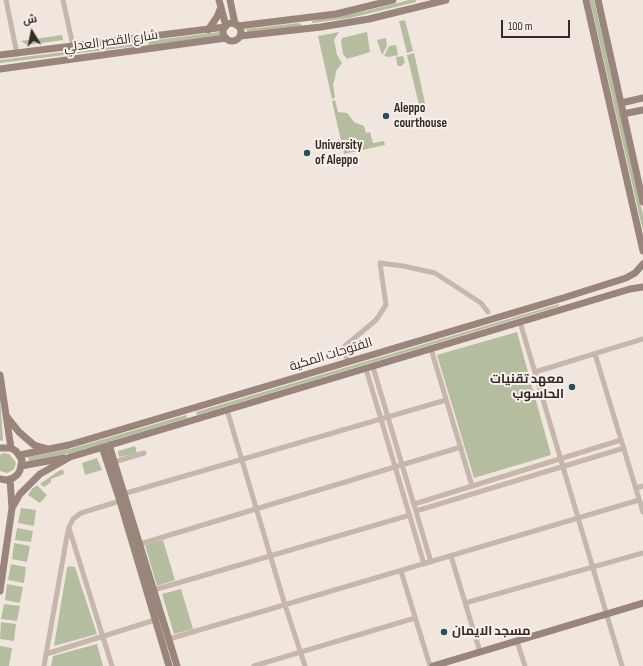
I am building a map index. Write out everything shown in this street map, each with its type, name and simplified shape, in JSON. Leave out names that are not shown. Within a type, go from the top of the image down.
[{"type":"street","points":[[6,0],[17,54]]},
{"type":"street","points":[[63,0],[73,46]]},
{"type":"street","points":[[230,0],[236,25],[241,31],[240,36]]},
{"type":"street","points":[[225,26],[231,23],[236,25],[336,14],[372,2],[393,0]]},
{"type":"street","points":[[220,4],[225,26],[223,32],[226,38],[233,40],[240,36],[307,29],[369,19],[422,3],[446,0]]},
{"type":"street","points":[[586,0],[643,251]]},
{"type":"street","points":[[598,0],[643,202]]},
{"type":"street","points":[[208,30],[217,17],[220,4]]},
{"type":"street","points":[[306,18],[307,29]]},
{"type":"street","name":"شارع القصر العدلي","points":[[0,55],[208,30],[225,26]]},
{"type":"street","points":[[141,38],[143,50]]},
{"type":"street","name":"شارع القصر العدلي","points":[[0,69],[226,38]]},
{"type":"street","points":[[621,103],[643,98]]},
{"type":"street","points":[[623,114],[643,110]]},
{"type":"street","points":[[348,362],[344,349],[345,346],[376,320],[386,306],[380,263],[435,273],[481,303],[488,312]]},
{"type":"street","name":"الفتوحات المكية","points":[[20,455],[69,445],[563,298],[626,278],[643,264]]},
{"type":"street","points":[[21,466],[70,457],[630,289],[643,287]]},
{"type":"street","points":[[563,298],[567,308]]},
{"type":"street","points":[[520,322],[622,666]]},
{"type":"street","points":[[535,372],[643,339]]},
{"type":"street","points":[[431,349],[472,486]]},
{"type":"street","points":[[595,354],[643,512]]},
{"type":"street","points":[[369,368],[388,417],[431,562]]},
{"type":"street","points":[[369,368],[381,419],[424,564]]},
{"type":"street","points":[[0,374],[11,448]]},
{"type":"street","points":[[44,666],[69,527],[73,519],[81,514],[122,497],[241,460],[446,400]]},
{"type":"street","points":[[191,409],[194,420]]},
{"type":"street","points":[[227,410],[284,605],[305,666]]},
{"type":"street","points":[[7,417],[19,432],[34,445],[50,449]]},
{"type":"street","points":[[414,504],[621,440]]},
{"type":"street","points":[[106,446],[114,462],[155,620],[169,666]]},
{"type":"street","points":[[106,446],[122,497],[140,544],[177,666]]},
{"type":"street","points":[[140,544],[461,447]]},
{"type":"street","points":[[0,448],[11,448],[20,455],[22,460],[18,474],[6,480],[0,479]]},
{"type":"street","points":[[416,511],[624,448]]},
{"type":"street","points":[[114,462],[144,453]]},
{"type":"street","points":[[12,508],[20,494],[40,474],[70,457]]},
{"type":"street","points":[[0,591],[12,508],[10,478]]},
{"type":"street","points":[[636,488],[643,486]]},
{"type":"street","points":[[169,639],[639,500]]},
{"type":"street","points":[[154,590],[410,515]]},
{"type":"street","points":[[69,527],[104,635],[112,666]]},
{"type":"street","points":[[465,603],[643,553]]},
{"type":"street","points":[[451,556],[480,652]]},
{"type":"street","points":[[401,571],[430,666]]},
{"type":"street","points":[[433,666],[456,661],[480,652],[643,603]]},
{"type":"street","points":[[254,666],[415,618]]},
{"type":"street","points":[[46,654],[155,620]]},
{"type":"street","points":[[517,641],[524,666]]},
{"type":"street","points":[[456,661],[462,666]]},
{"type":"green space","points":[[409,0],[416,0],[416,2],[350,18],[312,23],[312,21],[366,11]]},
{"type":"green space","points":[[590,0],[594,0],[643,215],[643,231]]},
{"type":"green space","points":[[405,20],[413,51],[407,53],[399,21]]},
{"type":"green space","points":[[299,23],[302,25],[248,32],[246,30],[247,29]]},
{"type":"green space","points":[[219,32],[221,34],[220,36],[149,45],[148,43],[149,41]]},
{"type":"green space","points":[[339,32],[334,40],[337,55],[342,63],[336,71],[333,85],[335,98],[332,99],[318,36]]},
{"type":"green space","points":[[367,32],[370,52],[347,59],[343,54],[341,42],[342,38]]},
{"type":"green space","points":[[62,35],[63,40],[27,45],[21,41]]},
{"type":"green space","points":[[386,38],[387,46],[382,55],[377,40]]},
{"type":"green space","points":[[136,43],[137,46],[0,63],[0,60]]},
{"type":"green space","points":[[396,45],[398,55],[389,57],[384,56],[389,46]]},
{"type":"green space","points":[[414,53],[427,112],[421,113],[407,55]]},
{"type":"green space","points":[[403,56],[405,63],[402,64],[403,66],[398,66],[396,57]]},
{"type":"green space","points":[[335,100],[338,112],[347,113],[354,122],[364,126],[366,133],[370,132],[373,143],[384,141],[385,145],[344,154],[332,101]]},
{"type":"green space","points":[[559,304],[559,306],[197,415],[196,412]]},
{"type":"green space","points":[[517,332],[551,455],[474,478],[437,355]]},
{"type":"green space","points":[[0,396],[3,440],[2,441],[0,440]]},
{"type":"green space","points":[[186,415],[187,418],[71,453],[29,461],[28,457],[70,449]]},
{"type":"green space","points":[[135,446],[137,453],[119,457],[118,451]]},
{"type":"green space","points":[[3,453],[9,454],[16,464],[13,470],[7,473],[0,471],[0,455]]},
{"type":"green space","points":[[97,458],[102,470],[85,475],[82,463]]},
{"type":"green space","points":[[63,469],[64,474],[51,479],[51,482],[44,487],[40,484],[57,472]]},
{"type":"green space","points":[[37,485],[47,495],[40,503],[28,495]]},
{"type":"green space","points":[[21,508],[36,510],[34,526],[18,523]]},
{"type":"green space","points":[[17,528],[33,531],[31,542],[15,540]]},
{"type":"green space","points":[[163,540],[175,580],[157,586],[145,545]]},
{"type":"green space","points":[[14,543],[30,546],[27,562],[12,559]]},
{"type":"green space","points":[[11,564],[26,567],[24,583],[8,580]]},
{"type":"green space","points":[[69,566],[75,567],[97,634],[54,646],[67,568]]},
{"type":"green space","points":[[7,584],[23,587],[20,603],[5,600]]},
{"type":"green space","points":[[181,589],[193,629],[174,634],[162,594]]},
{"type":"green space","points":[[4,604],[20,606],[17,621],[1,619]]},
{"type":"green space","points":[[1,622],[16,624],[14,641],[0,639]]},
{"type":"green space","points":[[97,644],[103,666],[51,666],[53,656]]},
{"type":"green space","points":[[0,646],[12,648],[9,666],[0,666]]},
{"type":"place","name":"Aleppo courthouse","points":[[386,116]]},
{"type":"place","name":"University of Aleppo","points":[[307,153]]},
{"type":"place","name":"معهد تقنيات الحاسوب","points":[[572,387]]},
{"type":"place","name":"مسجد الايمان","points":[[444,632]]}]
